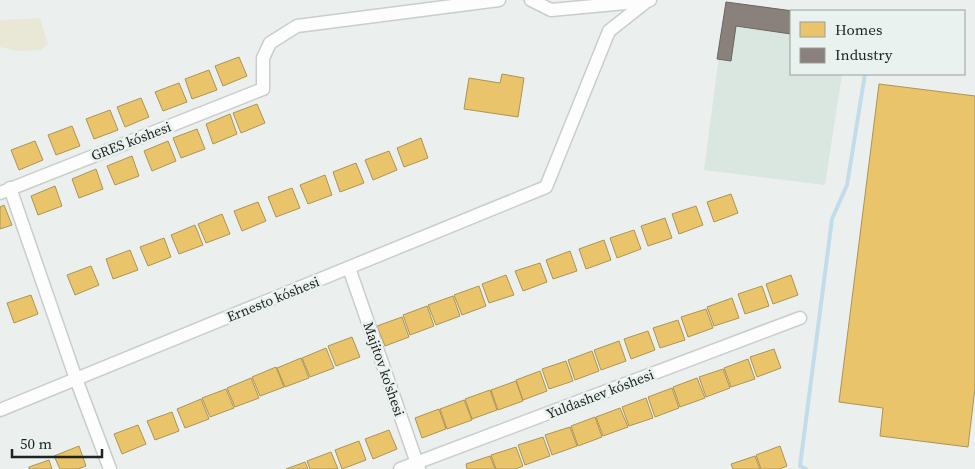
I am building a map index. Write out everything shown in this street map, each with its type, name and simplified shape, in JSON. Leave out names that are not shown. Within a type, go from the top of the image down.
[{"type":"street","name":"GRES kóshesi","points":[[5,190],[263,89],[263,58],[270,43],[297,26],[499,0]]},
{"type":"street","points":[[531,0],[551,10],[649,0]]},
{"type":"street","name":"Ernesto kóshesi","points":[[0,410],[546,187],[609,31],[649,0]]},
{"type":"street","points":[[5,190],[110,469]]},
{"type":"street","name":"Majitov ko'shesi","points":[[349,268],[418,466]]},
{"type":"street","name":"Yuldashev kóshesi","points":[[400,469],[418,466],[800,318]]},
{"type":"shaded area","points":[[726,2],[790,11],[790,75],[842,75],[825,185],[704,170]]},
{"type":"green space","points":[[40,18],[48,44],[41,50],[18,51],[0,47],[0,20]]},
{"type":"building: Homes","points":[[239,57],[247,76],[223,86],[215,66]]},
{"type":"building: Homes","points":[[209,70],[217,90],[192,99],[185,79]]},
{"type":"building: Homes","points":[[502,74],[524,78],[518,117],[464,109],[469,78],[500,83]]},
{"type":"building: Homes","points":[[179,83],[187,102],[163,111],[155,92]]},
{"type":"building: Homes","points":[[879,84],[975,96],[975,388],[968,447],[880,436],[883,408],[839,402]]},
{"type":"building: Homes","points":[[141,98],[149,117],[125,127],[117,107]]},
{"type":"building: Homes","points":[[257,104],[265,123],[241,133],[233,113]]},
{"type":"building: Homes","points":[[110,110],[118,130],[94,139],[86,119]]},
{"type":"building: Homes","points":[[230,114],[237,134],[213,144],[206,124]]},
{"type":"building: Homes","points":[[72,126],[80,146],[56,155],[48,135]]},
{"type":"building: Homes","points":[[197,129],[205,149],[181,158],[173,138]]},
{"type":"building: Homes","points":[[421,138],[428,158],[404,167],[397,148]]},
{"type":"building: Homes","points":[[35,141],[43,160],[19,170],[11,150]]},
{"type":"building: Homes","points":[[168,141],[176,161],[152,171],[144,151]]},
{"type":"building: Homes","points":[[389,151],[397,170],[373,180],[365,160]]},
{"type":"building: Homes","points":[[132,156],[139,176],[115,185],[107,166]]},
{"type":"building: Homes","points":[[356,163],[364,183],[340,192],[333,172]]},
{"type":"building: Homes","points":[[96,169],[103,189],[79,198],[72,179]]},
{"type":"building: Homes","points":[[325,175],[332,195],[308,204],[300,185]]},
{"type":"building: Homes","points":[[55,186],[62,206],[38,215],[31,196]]},
{"type":"building: Homes","points":[[292,188],[300,208],[276,217],[268,197]]},
{"type":"building: Homes","points":[[731,194],[738,213],[714,222],[707,202]]},
{"type":"building: Homes","points":[[258,202],[266,221],[242,231],[234,211]]},
{"type":"building: Homes","points":[[4,205],[12,225],[0,229],[0,207]]},
{"type":"building: Homes","points":[[696,206],[703,225],[679,234],[672,214]]},
{"type":"building: Homes","points":[[222,214],[230,234],[206,243],[198,224]]},
{"type":"building: Homes","points":[[665,218],[672,238],[648,246],[641,226]]},
{"type":"building: Homes","points":[[195,225],[203,245],[179,254],[171,235]]},
{"type":"building: Homes","points":[[634,230],[641,249],[617,258],[610,238]]},
{"type":"building: Homes","points":[[164,238],[171,257],[148,266],[140,247]]},
{"type":"building: Homes","points":[[604,240],[611,260],[586,269],[579,249]]},
{"type":"building: Homes","points":[[130,250],[138,270],[113,279],[106,259]]},
{"type":"building: Homes","points":[[570,251],[577,271],[553,279],[546,260]]},
{"type":"building: Homes","points":[[540,263],[547,282],[523,291],[515,271]]},
{"type":"building: Homes","points":[[91,266],[99,285],[75,295],[67,275]]},
{"type":"building: Homes","points":[[506,275],[514,295],[489,303],[482,284]]},
{"type":"building: Homes","points":[[791,275],[798,295],[773,304],[766,284]]},
{"type":"building: Homes","points":[[479,286],[486,306],[462,315],[454,295]]},
{"type":"building: Homes","points":[[762,286],[769,306],[745,314],[738,294]]},
{"type":"building: Homes","points":[[31,295],[38,314],[14,323],[7,303]]},
{"type":"building: Homes","points":[[453,296],[460,316],[436,325],[428,305]]},
{"type":"building: Homes","points":[[732,298],[739,318],[714,326],[707,307]]},
{"type":"building: Homes","points":[[427,306],[434,326],[410,335],[403,315]]},
{"type":"building: Homes","points":[[706,309],[713,328],[688,337],[681,317]]},
{"type":"building: Homes","points":[[402,317],[409,337],[385,346],[377,326]]},
{"type":"building: Homes","points":[[678,320],[685,340],[660,348],[653,328]]},
{"type":"building: Homes","points":[[648,331],[655,350],[631,359],[624,339]]},
{"type":"building: Homes","points":[[352,337],[360,357],[336,366],[328,346]]},
{"type":"building: Homes","points":[[619,341],[626,361],[601,370],[594,350]]},
{"type":"building: Homes","points":[[326,348],[334,368],[310,377],[302,358]]},
{"type":"building: Homes","points":[[774,349],[781,368],[757,377],[750,357]]},
{"type":"building: Homes","points":[[592,351],[599,371],[575,380],[568,360]]},
{"type":"building: Homes","points":[[301,358],[309,378],[285,387],[277,368]]},
{"type":"building: Homes","points":[[748,359],[755,379],[731,387],[724,368]]},
{"type":"building: Homes","points":[[566,361],[573,381],[549,389],[542,369]]},
{"type":"building: Homes","points":[[276,367],[284,387],[260,396],[252,377]]},
{"type":"building: Homes","points":[[723,369],[730,388],[706,397],[699,377]]},
{"type":"building: Homes","points":[[540,371],[547,391],[523,400],[516,380]]},
{"type":"building: Homes","points":[[251,378],[259,398],[235,407],[227,388]]},
{"type":"building: Homes","points":[[697,378],[705,398],[680,407],[673,387]]},
{"type":"building: Homes","points":[[516,381],[523,401],[498,410],[491,390]]},
{"type":"building: Homes","points":[[672,388],[679,408],[655,417],[648,397]]},
{"type":"building: Homes","points":[[226,389],[234,408],[210,417],[202,398]]},
{"type":"building: Homes","points":[[490,390],[497,410],[472,419],[465,399]]},
{"type":"building: Homes","points":[[646,398],[653,418],[629,426],[622,407]]},
{"type":"building: Homes","points":[[201,399],[209,419],[185,428],[177,409]]},
{"type":"building: Homes","points":[[464,400],[472,420],[447,429],[440,409]]},
{"type":"building: Homes","points":[[620,408],[628,427],[603,436],[596,417]]},
{"type":"building: Homes","points":[[439,409],[446,429],[422,438],[415,418]]},
{"type":"building: Homes","points":[[172,412],[179,431],[155,440],[147,421]]},
{"type":"building: Homes","points":[[595,417],[602,437],[578,446],[571,426]]},
{"type":"building: Homes","points":[[138,425],[146,444],[122,454],[114,434]]},
{"type":"building: Homes","points":[[570,427],[577,446],[552,455],[545,435]]},
{"type":"building: Homes","points":[[389,430],[397,449],[373,459],[365,439]]},
{"type":"building: Homes","points":[[543,437],[550,456],[525,465],[518,445]]},
{"type":"building: Homes","points":[[359,441],[366,460],[342,469],[335,450]]},
{"type":"building: Homes","points":[[79,446],[86,466],[78,469],[60,469],[54,456]]},
{"type":"building: Homes","points":[[780,446],[787,466],[780,469],[761,469],[756,455]]},
{"type":"building: Homes","points":[[516,447],[523,466],[516,469],[496,469],[491,455]]},
{"type":"building: Homes","points":[[331,452],[338,469],[310,469],[307,461]]},
{"type":"building: Homes","points":[[490,456],[495,469],[467,469],[466,464]]},
{"type":"building: Homes","points":[[755,456],[760,469],[733,469],[731,464]]},
{"type":"building: Homes","points":[[49,460],[52,469],[29,469],[29,467]]},
{"type":"building: Homes","points":[[305,462],[308,469],[286,469]]},
{"type":"building: Industry","points":[[726,2],[790,11],[790,34],[736,26],[731,61],[717,59]]},
{"type":"waterway","points":[[806,469],[800,466],[832,219],[847,185],[865,75]]}]
